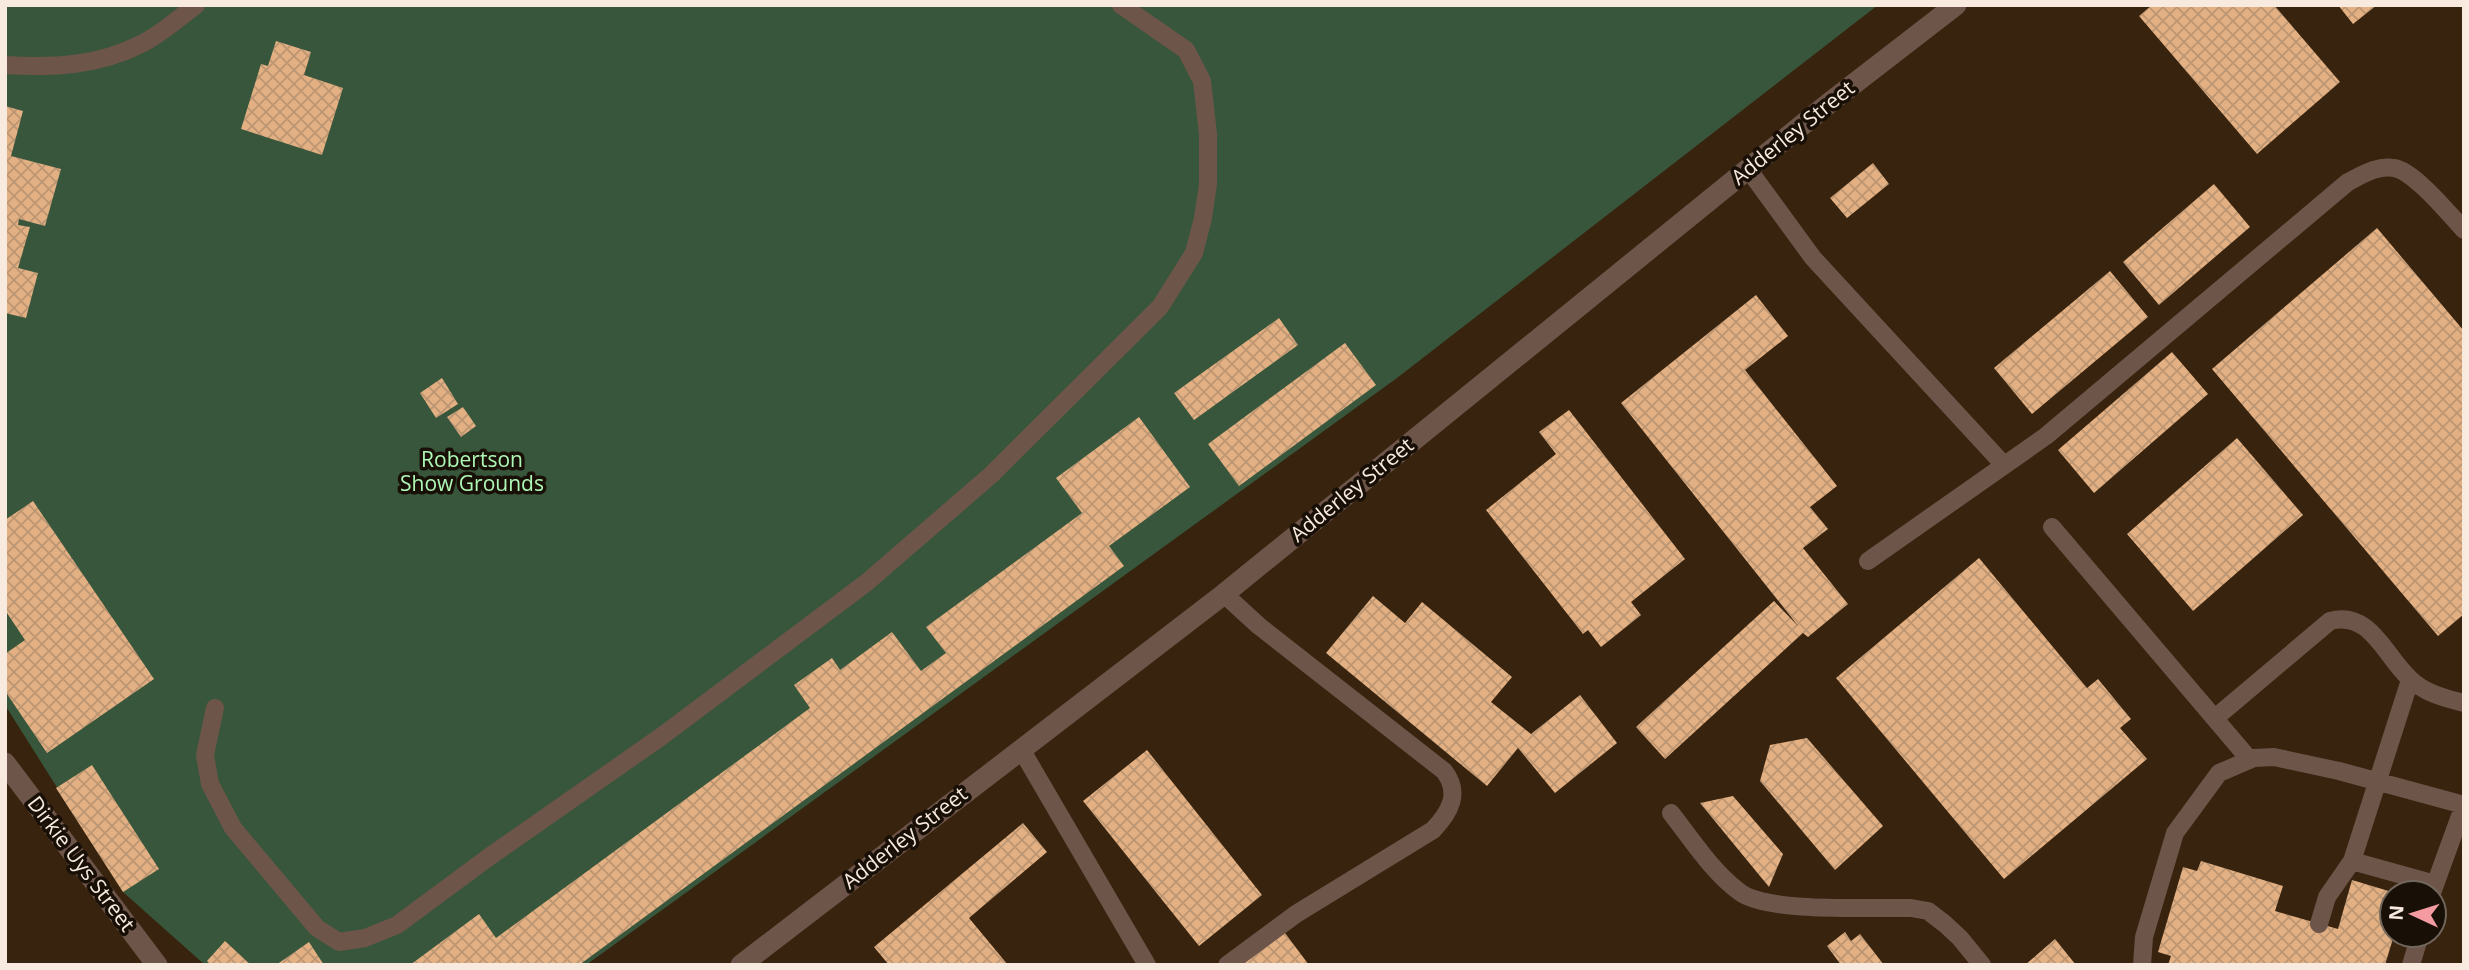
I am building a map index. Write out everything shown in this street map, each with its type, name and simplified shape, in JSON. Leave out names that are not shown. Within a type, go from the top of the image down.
[{"type":"street","name":"Adderley Street","points":[[741,965],[1224,594],[1748,169],[1956,5]]},
{"type":"street","name":"Dirkie Uys Street","points":[[5,763],[157,965]]},
{"type":"lane","points":[[5,65],[68,66],[125,51],[145,43],[196,5]]},
{"type":"lane","points":[[215,708],[205,755],[209,784],[233,828],[317,928],[339,942],[365,938],[397,925],[662,736],[866,583],[991,475],[1160,307],[1194,253],[1208,184],[1208,134],[1202,81],[1186,50],[1121,5]]},
{"type":"lane","points":[[1868,561],[2046,436],[2348,183],[2374,169],[2395,168],[2417,181],[2464,229]]},
{"type":"lane","points":[[1748,169],[1813,258],[2004,465]]},
{"type":"lane","points":[[2052,527],[2250,760]]},
{"type":"lane","points":[[1224,594],[1259,626],[1444,771],[1451,780],[1452,792],[1447,815],[1433,830],[1296,914],[1227,965]]},
{"type":"lane","points":[[2215,718],[2330,621],[2342,618],[2359,622],[2410,680],[2432,694],[2464,703]]},
{"type":"lane","points":[[2319,924],[2327,897],[2352,861],[2410,680]]},
{"type":"lane","points":[[1021,749],[1147,965]]},
{"type":"lane","points":[[2143,965],[2144,937],[2175,833],[2219,773],[2250,760],[2274,757],[2464,805],[2437,879]]},
{"type":"lane","points":[[1671,813],[1712,864],[1743,894],[1781,906],[1911,908],[1928,911],[1960,938],[1982,965]]},
{"type":"lane","points":[[2352,861],[2404,879]]},
{"type":"green space","name":"Robertson Show Grounds","points":[[5,5],[1878,5],[1397,378],[586,965],[205,965],[123,892],[5,705]]},
{"type":"building","points":[[2152,5],[2274,5],[2340,82],[2257,154],[2139,16]]},
{"type":"building","points":[[2338,5],[2377,5],[2353,24]]},
{"type":"building","points":[[276,41],[311,52],[304,75],[343,88],[322,155],[241,129],[261,64],[268,66]]},
{"type":"building","points":[[5,106],[23,111],[11,156],[61,169],[45,226],[19,219],[18,225],[30,227],[18,268],[38,273],[26,318],[5,313]]},
{"type":"building","points":[[1873,163],[1889,184],[1847,218],[1830,198]]},
{"type":"building","points":[[2214,184],[2250,227],[2159,305],[2123,262]]},
{"type":"building","points":[[2377,228],[2464,331],[2464,614],[2438,636],[2212,369]]},
{"type":"building","points":[[2110,271],[2148,317],[2032,414],[1994,368]]},
{"type":"building","points":[[1756,295],[1788,336],[1745,370],[1837,486],[1810,507],[1828,529],[1803,548],[1848,604],[1808,637],[1803,633],[1665,759],[1636,727],[1774,601],[1799,627],[1621,403]]},
{"type":"building","points":[[1279,318],[1298,345],[1194,420],[1174,393]]},
{"type":"building","points":[[1345,343],[1376,385],[1239,486],[1208,444]]},
{"type":"building","points":[[2172,352],[2208,394],[2094,493],[2058,450]]},
{"type":"building","points":[[442,378],[458,404],[436,418],[420,393]]},
{"type":"building","points":[[463,407],[476,426],[461,437],[447,417]]},
{"type":"building","points":[[1569,410],[1685,559],[1631,602],[1641,615],[1601,647],[1588,630],[1583,634],[1486,510],[1556,454],[1539,432]]},
{"type":"building","points":[[1139,417],[1190,487],[1109,546],[1124,566],[579,965],[410,965],[479,914],[496,938],[810,708],[794,685],[832,658],[840,670],[892,632],[921,671],[946,653],[926,627],[1082,513],[1056,478]]},
{"type":"building","points":[[2237,438],[2303,515],[2193,611],[2127,534]]},
{"type":"building","points":[[33,501],[154,679],[47,753],[5,691],[5,654],[25,640],[5,610],[5,520]]},
{"type":"building","points":[[1979,558],[2087,688],[2098,679],[2131,719],[2120,728],[2147,759],[2004,879],[1836,678]]},
{"type":"building","points":[[1373,596],[1405,623],[1422,602],[1512,677],[1491,702],[1531,734],[1580,695],[1617,743],[1555,793],[1518,748],[1487,786],[1326,653]]},
{"type":"building","points":[[1807,738],[1883,826],[1835,870],[1760,781],[1770,745]]},
{"type":"building","points":[[1147,750],[1262,895],[1199,946],[1083,801]]},
{"type":"building","points":[[92,765],[159,869],[123,892],[56,788]]},
{"type":"building","points":[[1733,796],[1783,854],[1769,887],[1700,803]]},
{"type":"building","points":[[1023,823],[1047,852],[969,918],[1008,965],[889,965],[874,947]]},
{"type":"building","points":[[2201,861],[2283,886],[2275,911],[2338,929],[2352,880],[2378,888],[2378,949],[2390,949],[2385,965],[2168,965],[2171,956],[2158,952],[2183,867],[2197,871]]},
{"type":"building","points":[[1282,929],[1309,965],[1237,965]]},
{"type":"building","points":[[1845,932],[1851,941],[1860,934],[1884,965],[1841,965],[1827,946]]},
{"type":"building","points":[[2055,939],[2076,965],[2025,965]]},
{"type":"building","points":[[225,941],[251,965],[211,965],[207,961]]},
{"type":"building","points":[[309,942],[324,965],[276,965]]}]
